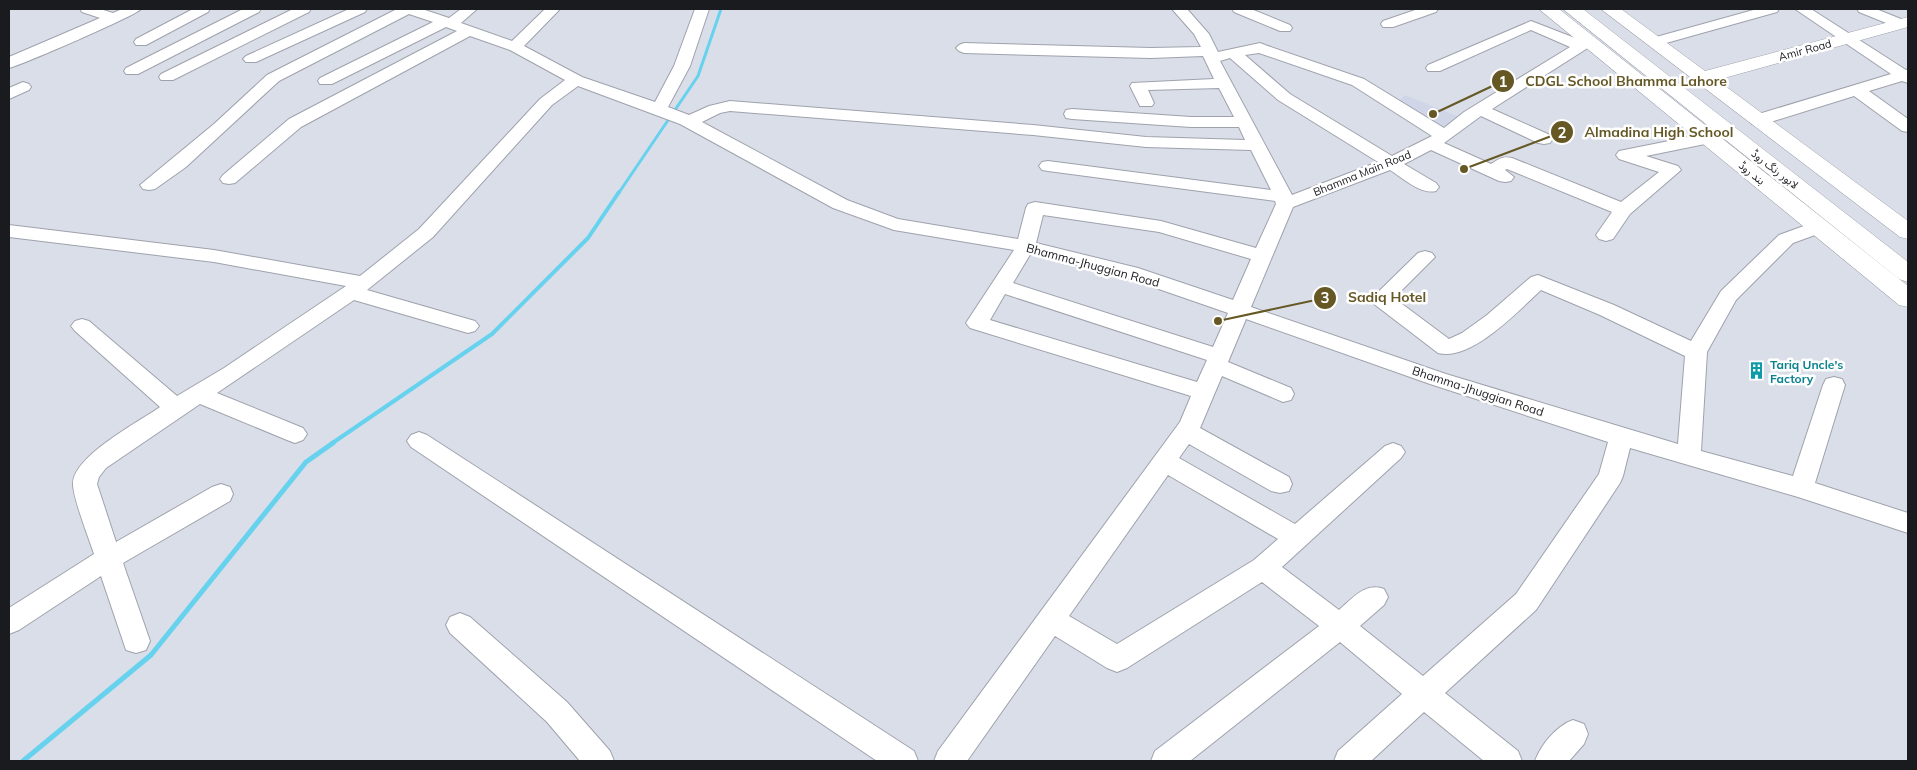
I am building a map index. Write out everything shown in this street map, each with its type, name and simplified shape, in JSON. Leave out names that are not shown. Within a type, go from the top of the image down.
[{"type":"main road","name":"بند روڈ","points":[[1548,9],[1585,44],[1709,138],[1908,299]]},
{"type":"main road","name":"لاہور رنگ روڈ","points":[[1572,9],[1908,274]]},
{"type":"main road","name":"لاہور رنگ روڈ","points":[[1590,9],[1908,253]]},
{"type":"main road","points":[[1610,9],[1908,232]]},
{"type":"main road","name":"Amir Road","points":[[1702,78],[1905,23]]},
{"type":"street","points":[[87,9],[138,35],[203,9]]},
{"type":"street","points":[[9,63],[134,9]]},
{"type":"street","points":[[132,70],[254,9]]},
{"type":"street","points":[[167,77],[304,9]]},
{"type":"street","points":[[251,59],[360,9]]},
{"type":"street","points":[[149,186],[180,163],[273,78],[411,9]]},
{"type":"street","name":"Bhamma-Jhuggian Road","points":[[411,9],[515,47],[576,80],[661,110],[862,214],[894,224],[1026,246],[1131,272],[1438,379],[1621,437],[1801,488],[1908,523]]},
{"type":"street","points":[[326,82],[448,23],[470,9]]},
{"type":"street","points":[[515,47],[553,9]]},
{"type":"street","points":[[661,110],[682,66],[702,9]]},
{"type":"street","points":[[948,761],[1186,431],[1240,310],[1284,200],[1225,83],[1207,42],[1178,9]]},
{"type":"street","points":[[1239,9],[1284,28]]},
{"type":"street","points":[[1388,24],[1431,9]]},
{"type":"street","points":[[1654,42],[1772,9]]},
{"type":"street","points":[[1802,9],[1907,76]]},
{"type":"street","points":[[1864,9],[1905,23]]},
{"type":"street","points":[[1434,68],[1531,25],[1585,44]]},
{"type":"street","points":[[229,179],[295,123],[470,30]]},
{"type":"street","name":"Bhamma Main Road","points":[[1284,200],[1390,164],[1437,140],[1480,110],[1585,44]]},
{"type":"street","points":[[181,45],[211,55]]},
{"type":"street","points":[[964,48],[1211,54],[1233,53],[1260,48],[1358,82],[1405,110],[1437,140],[1521,185]]},
{"type":"street","points":[[1233,53],[1284,97],[1430,187]]},
{"type":"street","points":[[1758,120],[1907,76]]},
{"type":"street","points":[[136,641],[108,560],[85,484],[87,475],[97,462],[358,287],[426,233],[546,102],[576,80]]},
{"type":"street","points":[[1146,102],[1138,86],[1225,83]]},
{"type":"street","points":[[1857,90],[1908,126]]},
{"type":"street","points":[[687,122],[715,109],[730,106],[1033,130],[1146,142],[1256,145]]},
{"type":"street","points":[[1480,110],[1544,139]]},
{"type":"street","points":[[1072,114],[1182,121],[1245,122]]},
{"type":"street","points":[[1606,235],[1623,210],[1672,170],[1625,155],[1709,138]]},
{"type":"street","points":[[1492,171],[1506,162],[1623,210]]},
{"type":"street","points":[[1048,166],[1284,200]]},
{"type":"street","points":[[1204,392],[977,323],[1026,246],[1035,208],[1161,227],[1261,256]]},
{"type":"street","points":[[1689,455],[1696,352],[1728,296],[1786,239],[1819,227]]},
{"type":"street","points":[[9,231],[214,256],[358,287],[468,326]]},
{"type":"street","points":[[1424,257],[1381,300],[1446,348],[1472,338],[1538,281],[1607,310],[1696,352]]},
{"type":"street","points":[[1001,286],[1218,361],[1283,394]]},
{"type":"street","points":[[82,326],[176,408]]},
{"type":"street","points":[[1801,488],[1834,385]]},
{"type":"street","points":[[198,394],[295,434]]},
{"type":"street","points":[[1186,431],[1280,484]]},
{"type":"street","points":[[1349,761],[1526,602],[1611,476],[1621,437]]},
{"type":"street","points":[[419,441],[903,761]]},
{"type":"street","points":[[1051,619],[1117,659],[1263,568],[1393,452]]},
{"type":"street","points":[[1164,461],[1297,538]]},
{"type":"street","points":[[9,622],[93,568],[221,494]]},
{"type":"street","points":[[1263,568],[1340,626],[1507,761]]},
{"type":"street","points":[[1166,761],[1340,626],[1374,597]]},
{"type":"street","points":[[460,625],[557,712],[599,761]]},
{"type":"street","points":[[1550,761],[1573,734]]},
{"type":"shaded area","points":[[1405,95],[1464,119],[1443,135],[1397,103]]},
{"type":"waterway","points":[[618,194],[698,76],[721,9]]},
{"type":"waterway","points":[[331,444],[492,334],[588,238],[619,192]]},
{"type":"waterway","points":[[23,761],[151,655],[306,462],[333,443]]},
{"type":"place","name":"CDGL School Bhamma Lahore","points":[[1433,114]]},
{"type":"place","name":"Almadina High School","points":[[1464,169]]},
{"type":"place","name":"Sadiq Hotel","points":[[1218,321]]},
{"type":"place","name":"Tariq Uncle's Factory","points":[[1756,371]]}]
